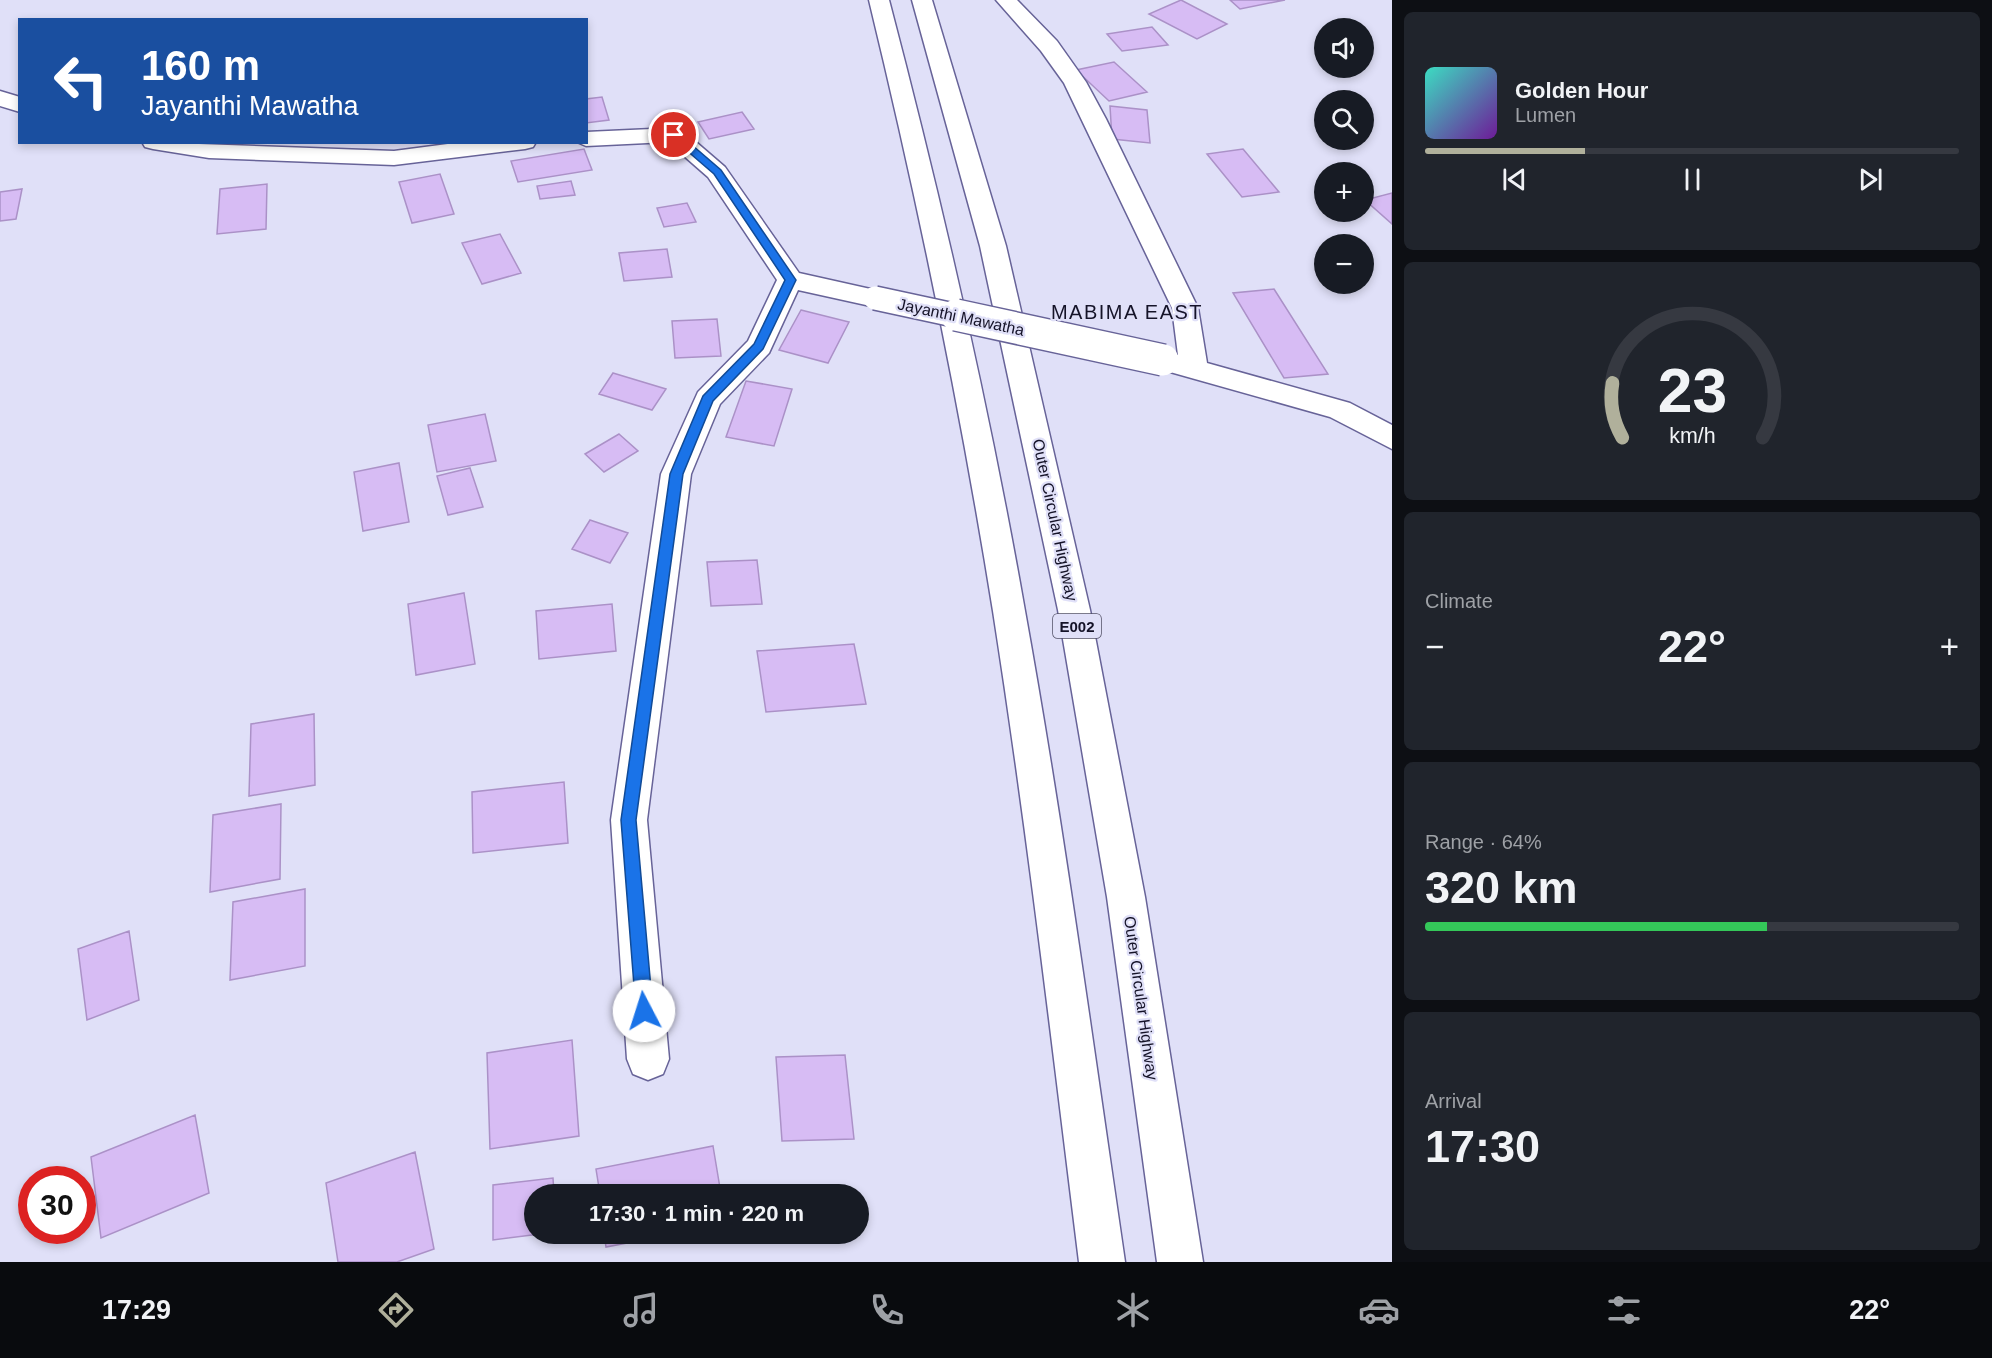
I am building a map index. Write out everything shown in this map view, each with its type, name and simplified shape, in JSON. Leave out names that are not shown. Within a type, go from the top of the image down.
[{"type":"main road","points":[[879,0],[939,249],[981,452],[1050,880],[1102,1262]]},
{"type":"main road","name":"Outer Circular Highway","points":[[922,0],[993,246],[1074,610],[1126,897],[1180,1262]]},
{"type":"main road","points":[[1006,0],[1049,45],[1076,82],[1095,119],[1185,308],[1194,369]]},
{"type":"main road","points":[[0,98],[18,104]]},
{"type":"main road","points":[[588,139],[674,135],[717,172],[790,280],[759,346],[708,399],[676,474],[629,820],[648,1059]]},
{"type":"main road","points":[[165,144],[209,151],[394,158],[509,144]]},
{"type":"main road","name":"Jayanthi Mawatha","points":[[790,280],[1163,360],[1340,410],[1392,438]]},
{"type":"building","points":[[1181,0],[1227,24],[1197,39],[1149,14]]},
{"type":"building","points":[[1230,0],[1285,0],[1240,9]]},
{"type":"building","points":[[1152,27],[1168,45],[1122,51],[1107,34]]},
{"type":"building","points":[[1114,62],[1147,92],[1109,101],[1076,70]]},
{"type":"building","points":[[602,97],[609,120],[588,123],[588,99]]},
{"type":"building","points":[[1110,106],[1147,110],[1150,143],[1112,139]]},
{"type":"building","points":[[742,112],[754,129],[709,139],[698,122]]},
{"type":"building","points":[[584,149],[592,170],[518,182],[511,161]]},
{"type":"building","points":[[1243,149],[1279,192],[1242,197],[1207,154]]},
{"type":"building","points":[[440,174],[454,214],[412,223],[399,182]]},
{"type":"building","points":[[571,181],[575,195],[540,199],[537,186]]},
{"type":"building","points":[[267,184],[266,229],[217,234],[220,189]]},
{"type":"building","points":[[22,189],[16,219],[0,221],[0,192]]},
{"type":"building","points":[[1392,193],[1392,224],[1374,208],[1374,198]]},
{"type":"building","points":[[687,203],[696,222],[664,227],[657,208]]},
{"type":"building","points":[[500,234],[521,273],[482,284],[462,243]]},
{"type":"building","points":[[667,249],[672,277],[624,281],[619,253]]},
{"type":"building","points":[[1274,289],[1328,374],[1284,378],[1233,293]]},
{"type":"building","points":[[801,310],[849,322],[828,363],[779,350]]},
{"type":"building","points":[[717,319],[721,356],[675,358],[672,321]]},
{"type":"building","points":[[613,373],[666,389],[652,410],[599,394]]},
{"type":"building","points":[[746,381],[792,389],[774,446],[726,437]]},
{"type":"building","points":[[485,414],[496,461],[437,472],[428,425]]},
{"type":"building","points":[[619,434],[638,451],[604,472],[585,454]]},
{"type":"building","points":[[399,463],[409,522],[363,531],[354,472]]},
{"type":"building","points":[[470,468],[483,507],[448,515],[437,476]]},
{"type":"building","points":[[590,520],[628,533],[610,563],[572,549]]},
{"type":"building","points":[[757,560],[762,604],[711,606],[707,562]]},
{"type":"building","points":[[464,593],[475,664],[416,675],[408,604]]},
{"type":"building","points":[[612,604],[616,651],[539,659],[536,611]]},
{"type":"building","points":[[854,644],[866,704],[766,712],[757,651]]},
{"type":"building","points":[[314,714],[315,785],[249,796],[251,724]]},
{"type":"building","points":[[564,782],[568,843],[473,853],[472,792]]},
{"type":"building","points":[[281,804],[280,879],[210,892],[213,815]]},
{"type":"building","points":[[305,889],[305,966],[230,980],[233,902]]},
{"type":"building","points":[[129,931],[139,1000],[87,1020],[78,949]]},
{"type":"building","points":[[572,1040],[579,1136],[490,1149],[487,1053]]},
{"type":"building","points":[[845,1055],[854,1139],[782,1141],[776,1057]]},
{"type":"building","points":[[195,1115],[209,1193],[101,1238],[96,1198],[96,1166],[92,1166],[91,1157]]},
{"type":"building","points":[[713,1146],[719,1184],[598,1184],[596,1169]]},
{"type":"building","points":[[415,1152],[434,1249],[397,1262],[338,1262],[326,1183]]},
{"type":"building","points":[[553,1178],[553,1184],[524,1184],[524,1236],[493,1240],[493,1185]]},
{"type":"building","points":[[606,1244],[622,1244],[606,1247]]},
{"type":"district","name":"MABIMA EAST","points":[[1127,312]]},
{"type":"route","points":[[644,1011],[629,820],[676,474],[708,399],[759,346],[790,280],[717,172],[674,135]]}]
